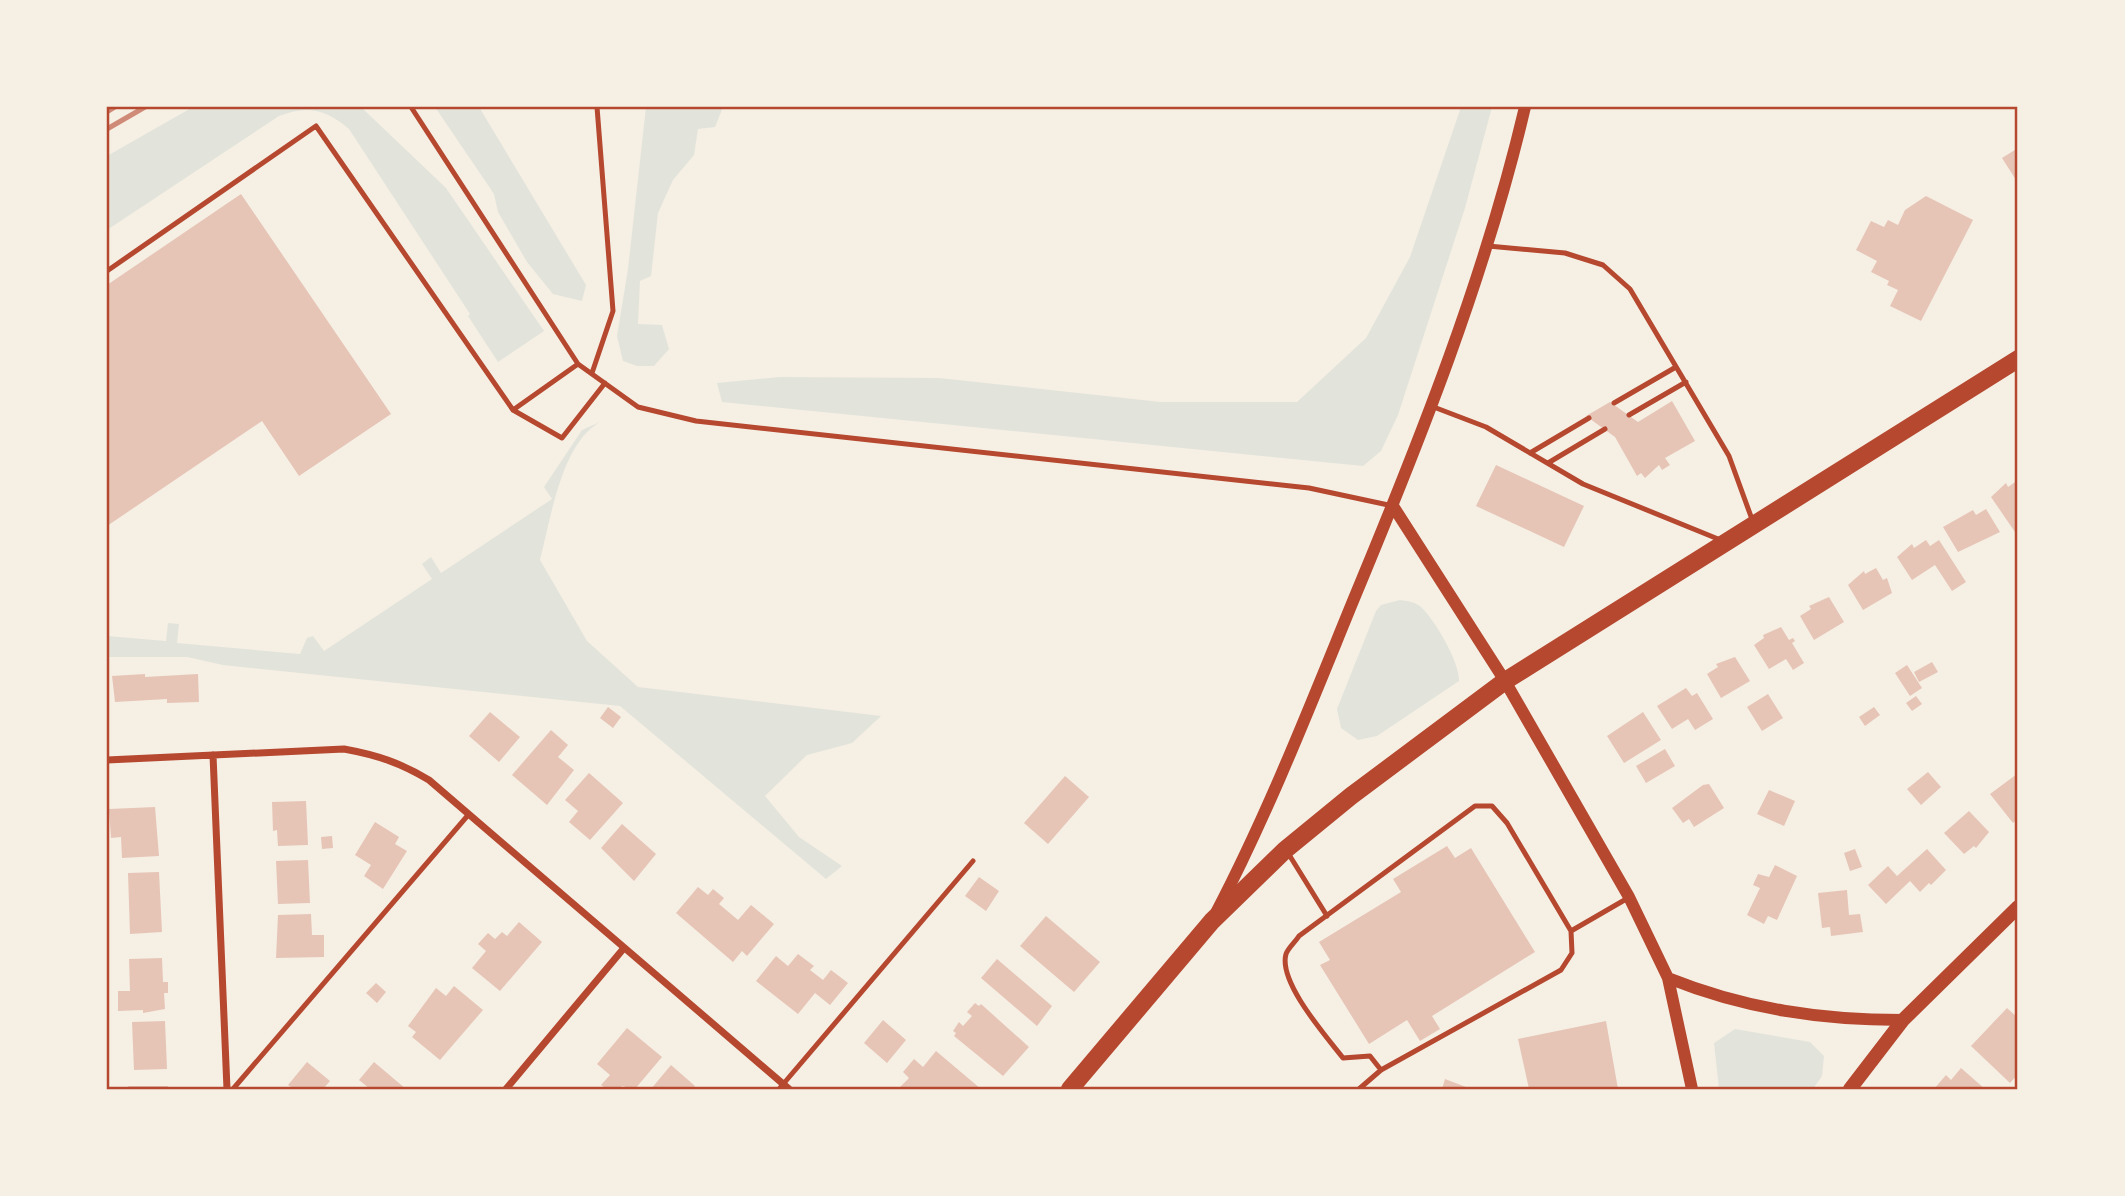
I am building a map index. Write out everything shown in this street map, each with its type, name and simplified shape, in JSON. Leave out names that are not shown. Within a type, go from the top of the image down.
[{"type":"main road","points":[[1070,1089],[1212,921],[1285,850],[1350,796],[1505,681],[2018,359]]},
{"type":"main road","points":[[1850,1089],[1903,1020],[1980,941],[2018,907]]},
{"type":"street","points":[[1212,921],[1256,835],[1393,506],[1487,246],[1525,107]]},
{"type":"street","points":[[1393,506],[1505,681],[1629,897],[1668,978],[1692,1089]]},
{"type":"street","points":[[107,760],[344,749],[376,755],[401,764],[429,780],[784,1087]]},
{"type":"street","points":[[213,755],[226,1089]]},
{"type":"street","points":[[506,1089],[624,948]]},
{"type":"street","points":[[1668,978],[1711,995],[1779,1012],[1846,1020],[1903,1020]]},
{"type":"lane","points":[[411,107],[578,364],[638,407],[696,421],[1309,488],[1393,506]]},
{"type":"lane","points":[[592,373],[613,311],[597,107]]},
{"type":"lane","points":[[107,271],[316,126],[513,410],[562,438],[605,383]]},
{"type":"lane","points":[[1487,246],[1565,253],[1603,265],[1630,289],[1729,456],[1754,525]]},
{"type":"lane","points":[[513,410],[578,364]]},
{"type":"lane","points":[[1614,403],[1676,367]]},
{"type":"lane","points":[[1629,415],[1686,382]]},
{"type":"lane","points":[[1431,406],[1486,427],[1583,484],[1725,543]]},
{"type":"lane","points":[[1530,453],[1589,418]]},
{"type":"lane","points":[[1548,463],[1605,429]]},
{"type":"lane","points":[[1359,1089],[1381,1070],[1561,970],[1572,953],[1571,932],[1507,823],[1492,806],[1475,806],[1299,936],[1286,954],[1287,972],[1296,993],[1343,1058],[1370,1056],[1381,1070]]},
{"type":"lane","points":[[233,1089],[469,814]]},
{"type":"lane","points":[[1285,850],[1327,916]]},
{"type":"lane","points":[[784,1087],[973,861]]},
{"type":"lane","points":[[1571,932],[1629,897]]},
{"type":"shaded area","points":[[193,107],[361,107],[446,188],[544,331],[498,362],[468,316],[470,314],[349,129],[332,117],[316,111],[299,111],[279,116],[107,230],[107,156]]},
{"type":"shaded area","points":[[435,107],[479,107],[586,285],[582,301],[553,294],[527,262],[498,212],[494,194]]},
{"type":"shaded area","points":[[646,107],[723,107],[715,127],[698,129],[694,155],[673,180],[658,213],[651,276],[640,281],[638,324],[662,325],[669,349],[654,366],[637,366],[623,361],[617,336],[628,269]]},
{"type":"shaded area","points":[[1461,107],[1492,107],[1465,208],[1398,415],[1381,451],[1363,466],[722,402],[717,383],[780,377],[939,378],[1161,402],[1297,402],[1366,338],[1410,257]]},
{"type":"shaded area","points":[[600,422],[576,447],[567,464],[559,484],[540,560],[587,641],[638,687],[881,716],[852,743],[807,755],[765,796],[799,837],[842,866],[826,879],[620,706],[223,665],[187,657],[107,657],[107,636],[166,641],[168,623],[179,624],[177,643],[300,654],[307,638],[313,636],[324,651],[432,579],[422,564],[431,557],[441,573],[552,499],[544,487],[582,430]]},
{"type":"shaded area","points":[[1400,600],[1419,605],[1427,613],[1446,642],[1459,681],[1377,736],[1358,740],[1341,728],[1337,709],[1376,611],[1381,605]]},
{"type":"shaded area","points":[[1735,1029],[1810,1042],[1824,1056],[1822,1076],[1813,1089],[1719,1089],[1714,1043]]},
{"type":"building","points":[[2018,148],[2018,183],[2002,158]]},
{"type":"building","points":[[241,194],[391,414],[299,476],[262,421],[107,526],[107,285]]},
{"type":"building","points":[[1926,196],[1973,220],[1921,321],[1890,306],[1898,290],[1887,285],[1889,281],[1871,272],[1877,261],[1856,250],[1871,221],[1884,227],[1888,220],[1898,225],[1905,210]]},
{"type":"building","points":[[1672,401],[1695,441],[1665,458],[1670,465],[1662,470],[1659,465],[1645,478],[1641,473],[1637,476],[1615,437],[1586,416],[1610,402],[1638,422]]},
{"type":"building","points":[[1496,465],[1584,506],[1564,547],[1476,506]]},
{"type":"building","points":[[2018,480],[2018,530],[2015,532],[1991,497],[2006,483],[2008,487]]},
{"type":"building","points":[[1986,509],[2000,532],[1958,552],[1943,527],[1973,510],[1976,515]]},
{"type":"building","points":[[1926,540],[1930,546],[1939,540],[1966,582],[1952,591],[1935,565],[1912,580],[1897,557],[1912,544],[1914,548]]},
{"type":"building","points":[[1876,568],[1883,580],[1887,578],[1892,593],[1863,610],[1848,585],[1864,571],[1865,574]]},
{"type":"building","points":[[1829,597],[1844,622],[1814,640],[1800,616],[1811,609],[1809,606]]},
{"type":"building","points":[[1781,627],[1789,640],[1793,638],[1795,641],[1792,643],[1804,663],[1793,670],[1786,659],[1769,669],[1754,645],[1764,638],[1763,635]]},
{"type":"building","points":[[1735,657],[1750,681],[1721,698],[1707,674],[1718,667],[1716,664]]},
{"type":"building","points":[[1932,662],[1938,672],[1919,682],[1914,672]]},
{"type":"building","points":[[1907,665],[1922,688],[1910,696],[1895,673]]},
{"type":"building","points":[[145,674],[145,677],[198,674],[199,702],[167,703],[167,699],[115,702],[112,676]]},
{"type":"building","points":[[1686,688],[1692,696],[1697,693],[1713,719],[1695,730],[1688,719],[1672,729],[1657,706]]},
{"type":"building","points":[[1768,694],[1783,718],[1762,731],[1747,707]]},
{"type":"building","points":[[1916,696],[1922,704],[1912,711],[1906,703]]},
{"type":"building","points":[[608,707],[621,717],[613,728],[600,718]]},
{"type":"building","points":[[1874,707],[1880,715],[1865,726],[1859,717]]},
{"type":"building","points":[[490,712],[520,737],[499,762],[469,736]]},
{"type":"building","points":[[1643,712],[1661,740],[1624,763],[1607,736]]},
{"type":"building","points":[[551,730],[568,745],[558,757],[574,770],[547,805],[512,775]]},
{"type":"building","points":[[1665,749],[1675,766],[1646,783],[1636,766]]},
{"type":"building","points":[[1928,772],[1941,787],[1921,805],[1907,789]]},
{"type":"building","points":[[589,773],[623,803],[590,840],[569,822],[578,811],[565,800]]},
{"type":"building","points":[[2017,774],[2018,819],[2013,823],[1990,794]]},
{"type":"building","points":[[1065,776],[1089,797],[1048,844],[1024,823]]},
{"type":"building","points":[[1709,784],[1724,808],[1694,827],[1689,819],[1683,823],[1672,808],[1703,785]]},
{"type":"building","points":[[1769,790],[1795,801],[1784,826],[1757,814]]},
{"type":"building","points":[[306,801],[308,845],[278,846],[277,830],[273,831],[272,802]]},
{"type":"building","points":[[155,807],[159,856],[122,858],[121,837],[111,838],[109,809]]},
{"type":"building","points":[[1969,811],[1989,832],[1976,848],[1974,846],[1964,854],[1944,833]]},
{"type":"building","points":[[375,822],[399,837],[395,844],[407,851],[383,889],[364,876],[371,865],[355,855]]},
{"type":"building","points":[[622,824],[656,854],[634,881],[601,848]]},
{"type":"building","points":[[332,836],[333,848],[322,849],[321,837]]},
{"type":"building","points":[[1447,846],[1455,858],[1471,848],[1535,952],[1432,1016],[1440,1029],[1420,1041],[1407,1020],[1369,1044],[1320,965],[1330,960],[1319,942],[1401,892],[1393,879]]},
{"type":"building","points":[[1855,849],[1862,867],[1850,871],[1844,853]]},
{"type":"building","points":[[1927,849],[1946,870],[1920,892],[1910,881],[1886,904],[1868,885],[1888,866],[1897,876]]},
{"type":"building","points":[[308,860],[310,903],[278,904],[276,861]]},
{"type":"building","points":[[1775,865],[1797,876],[1777,920],[1768,916],[1764,924],[1747,915],[1760,888],[1753,885],[1758,874],[1769,877]]},
{"type":"building","points":[[159,872],[162,932],[130,934],[128,873]]},
{"type":"building","points":[[979,877],[999,891],[986,911],[965,896]]},
{"type":"building","points":[[698,887],[708,895],[713,889],[724,898],[719,904],[738,920],[751,905],[774,924],[747,956],[742,951],[733,962],[676,913]]},
{"type":"building","points":[[1847,890],[1849,915],[1860,914],[1863,932],[1831,936],[1830,927],[1822,928],[1818,893]]},
{"type":"building","points":[[311,914],[312,935],[324,935],[324,957],[276,958],[278,915]]},
{"type":"building","points":[[1046,916],[1100,962],[1074,992],[1020,946]]},
{"type":"building","points":[[519,922],[542,942],[500,991],[472,968],[486,951],[478,944],[488,933],[495,939],[502,932],[507,936]]},
{"type":"building","points":[[798,954],[814,966],[810,970],[823,980],[831,970],[848,983],[830,1005],[815,993],[798,1014],[756,981],[776,956],[788,966]]},
{"type":"building","points":[[162,958],[163,982],[168,982],[168,993],[164,993],[165,1009],[143,1013],[143,1010],[118,1011],[118,991],[130,991],[129,959]]},
{"type":"building","points":[[997,959],[1052,1006],[1037,1026],[981,978]]},
{"type":"building","points":[[376,983],[386,992],[377,1003],[366,993]]},
{"type":"building","points":[[454,986],[483,1010],[440,1060],[412,1037],[416,1032],[408,1026],[436,988],[446,996]]},
{"type":"building","points":[[975,1003],[979,1006],[981,1004],[1029,1047],[1003,1076],[954,1036],[956,1033],[953,1031],[959,1022],[963,1026],[972,1016],[967,1012]]},
{"type":"building","points":[[2007,1008],[2018,1018],[2018,1074],[2010,1083],[1971,1046]]},
{"type":"building","points":[[883,1020],[906,1040],[887,1063],[864,1043]]},
{"type":"building","points":[[165,1021],[167,1069],[134,1070],[132,1022]]},
{"type":"building","points":[[1606,1021],[1618,1089],[1529,1089],[1518,1039]]},
{"type":"building","points":[[627,1028],[662,1057],[635,1089],[622,1086],[619,1089],[607,1089],[601,1085],[610,1075],[597,1064]]},
{"type":"building","points":[[936,1051],[981,1089],[898,1089],[909,1078],[903,1072],[914,1059],[923,1067]]},
{"type":"building","points":[[307,1062],[330,1081],[323,1089],[294,1089],[288,1085]]},
{"type":"building","points":[[374,1062],[406,1089],[370,1089],[359,1080]]},
{"type":"building","points":[[671,1065],[695,1086],[692,1089],[651,1089]]},
{"type":"building","points":[[1961,1068],[1985,1089],[1934,1089],[1946,1075],[1951,1080]]},
{"type":"building","points":[[1445,1079],[1466,1087],[1442,1089]]},
{"type":"building","points":[[128,1086],[168,1086],[168,1089],[129,1089]]},
{"type":"railway","points":[[107,112],[115,107]]},
{"type":"railway","points":[[107,129],[145,107]]}]
